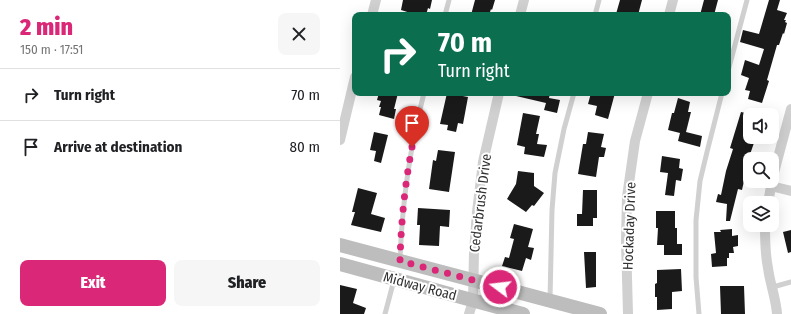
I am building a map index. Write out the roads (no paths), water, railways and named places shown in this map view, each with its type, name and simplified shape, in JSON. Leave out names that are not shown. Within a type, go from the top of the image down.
[{"type":"main road","name":"Midway Road","points":[[340,245],[600,314]]},
{"type":"main road","name":"Midway Road","points":[[340,264],[394,279],[471,307],[523,314]]},
{"type":"street","points":[[373,12],[376,0]]},
{"type":"street","points":[[521,12],[524,0]]},
{"type":"street","points":[[670,12],[673,0]]},
{"type":"street","points":[[340,140],[352,90]]},
{"type":"street","name":"Cedarbrush Drive","points":[[471,307],[476,219],[483,162],[498,96]]},
{"type":"street","name":"Hockaday Drive","points":[[628,314],[626,241],[627,197],[635,141],[647,96]]},
{"type":"street","points":[[779,153],[791,109]]},
{"type":"street","points":[[779,186],[791,191]]},
{"type":"street","points":[[765,232],[768,270],[773,287],[777,314]]},
{"type":"lane","points":[[446,12],[449,0]]},
{"type":"lane","points":[[596,12],[599,0]]},
{"type":"lane","points":[[731,60],[747,0]]},
{"type":"lane","points":[[400,261],[407,176],[423,96]]},
{"type":"lane","points":[[550,301],[552,210],[555,173],[564,129],[573,96]]},
{"type":"lane","points":[[699,314],[696,277],[696,220],[700,181],[721,96]]},
{"type":"lane","points":[[385,314],[394,279]]},
{"type":"lane","points":[[773,287],[791,282]]}]
